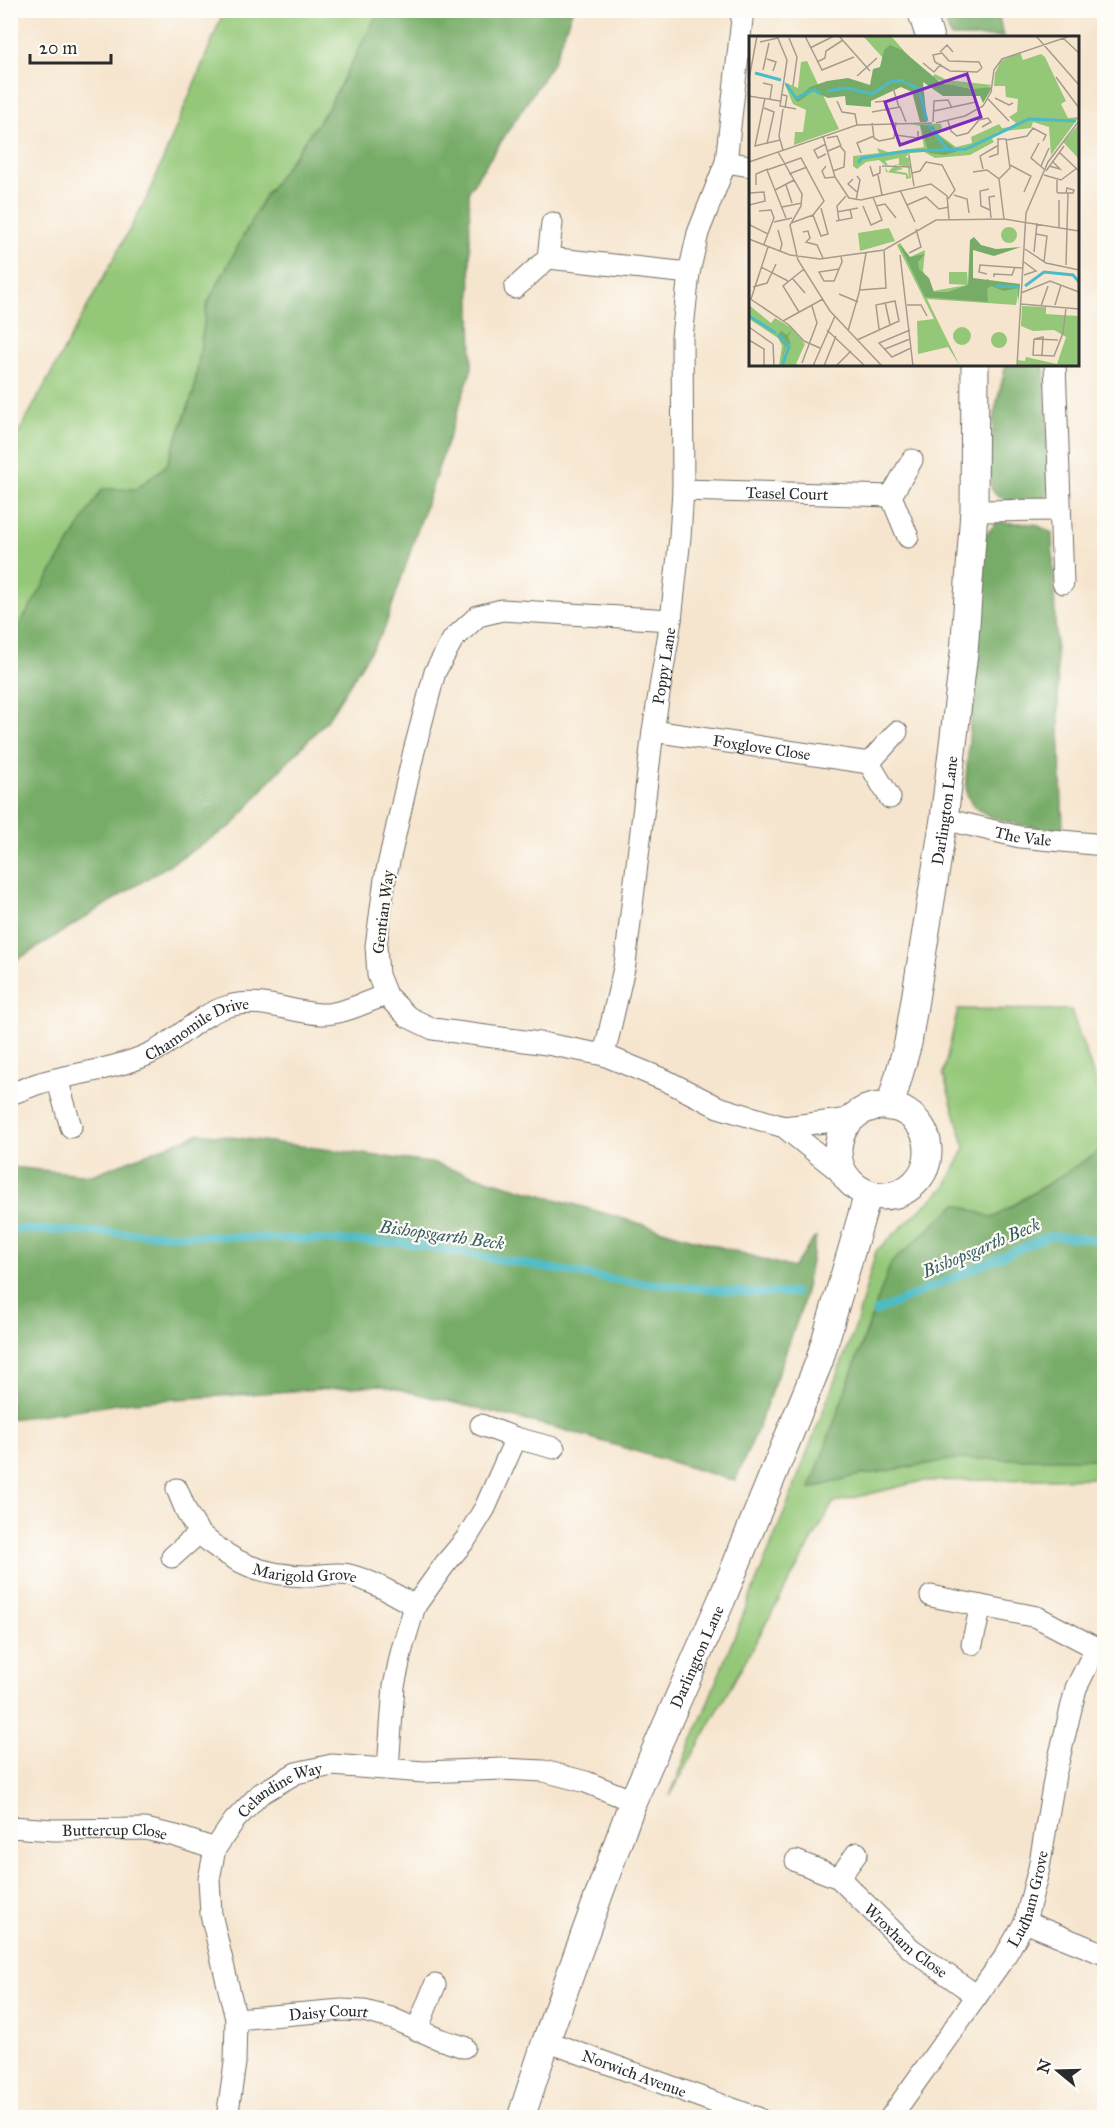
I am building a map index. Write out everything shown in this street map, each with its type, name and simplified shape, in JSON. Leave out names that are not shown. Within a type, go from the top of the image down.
[{"type":"street","name":"Poppy Lane","points":[[604,1055],[625,964],[653,731],[671,621],[683,490],[682,337],[689,273],[698,233],[726,162],[743,10]]},
{"type":"street","points":[[921,10],[929,36]]},
{"type":"street","points":[[726,162],[749,166]]},
{"type":"street","points":[[515,288],[548,258],[552,223]]},
{"type":"street","points":[[548,258],[689,273]]},
{"type":"street","name":"Darlington Lane","points":[[890,1107],[908,1043],[944,819],[964,653],[974,511],[975,366]]},
{"type":"street","points":[[1055,366],[1063,583]]},
{"type":"street","points":[[908,537],[891,496],[912,460]]},
{"type":"street","name":"Teasel Court","points":[[683,490],[891,496]]},
{"type":"street","points":[[974,511],[1060,510]]},
{"type":"street","name":"Gentian Way","points":[[671,621],[501,610],[478,616],[453,639],[435,672],[414,751],[385,879],[376,946],[378,975],[386,995],[408,1017],[433,1029],[547,1044],[604,1055],[667,1081],[718,1107],[784,1127]]},
{"type":"street","name":"Foxglove Close","points":[[653,731],[869,763]]},
{"type":"street","points":[[890,798],[869,763],[897,732]]},
{"type":"street","name":"The Vale","points":[[944,819],[1020,837],[1104,845]]},
{"type":"street","name":"Chamomile Drive","points":[[10,1095],[39,1083],[123,1063],[151,1053],[209,1014],[231,1005],[264,1004],[320,1014],[338,1013],[386,995]]},
{"type":"street","points":[[57,1079],[71,1127]]},
{"type":"street","points":[[784,1127],[844,1175],[855,1187],[868,1194],[888,1196],[903,1192],[912,1186],[922,1173],[928,1149],[925,1133],[907,1113],[879,1106],[863,1110],[850,1119],[839,1140],[837,1151],[844,1175]]},
{"type":"street","points":[[784,1127],[850,1119]]},
{"type":"street","name":"Darlington Lane","points":[[521,2118],[546,2041],[633,1801],[722,1599],[819,1362],[868,1194]]},
{"type":"street","points":[[481,1425],[516,1438],[554,1448]]},
{"type":"street","points":[[388,1768],[394,1686],[402,1648],[415,1606],[466,1539],[485,1508],[516,1438]]},
{"type":"street","name":"Marigold Grove","points":[[177,1489],[199,1533],[211,1544],[242,1563],[271,1574],[307,1576],[346,1574],[378,1585],[415,1606]]},
{"type":"street","points":[[172,1557],[199,1533]]},
{"type":"street","name":"Ludham Grove","points":[[890,2118],[1004,1958],[1025,1922],[1039,1868],[1055,1775],[1076,1688],[1100,1649],[1037,1617],[932,1596]]},
{"type":"street","points":[[972,1644],[981,1606]]},
{"type":"street","name":"Celandine Way","points":[[227,2118],[235,2063],[236,2019],[211,1914],[209,1879],[215,1849],[234,1821],[260,1794],[297,1773],[332,1766],[424,1772],[502,1769],[544,1771],[586,1782],[633,1801]]},
{"type":"street","name":"Buttercup Close","points":[[10,1827],[54,1830],[145,1829],[215,1849]]},
{"type":"street","points":[[839,1878],[857,1853]]},
{"type":"street","name":"Wroxham Close","points":[[796,1861],[839,1878],[910,1948],[977,1996]]},
{"type":"street","points":[[1025,1922],[1104,1954]]},
{"type":"street","points":[[417,2030],[435,1985]]},
{"type":"street","name":"Daisy Court","points":[[236,2019],[342,2010],[364,2011],[391,2018],[464,2047]]},
{"type":"street","name":"Norwich Avenue","points":[[546,2041],[758,2118]]},
{"type":"green space","points":[[224,11],[379,11],[327,110],[265,196],[207,304],[194,391],[167,465],[136,489],[102,490],[11,643],[11,447],[149,194]]},
{"type":"green space","points":[[379,11],[572,11],[553,63],[469,190],[472,368],[384,630],[327,720],[269,782],[233,825],[11,964],[11,643],[15,632],[102,489],[136,489],[167,465],[194,391],[207,304],[265,196],[327,110]]},
{"type":"green space","points":[[941,11],[998,11],[1003,36],[951,36]]},
{"type":"green space","points":[[1006,366],[1044,366],[1050,491],[1041,501],[1008,501],[997,496],[991,488],[994,414]]},
{"type":"green space","points":[[997,522],[1035,524],[1052,533],[1063,831],[1024,826],[996,819],[974,806],[967,795],[966,778],[985,536]]},
{"type":"green space","points":[[958,1009],[1071,1010],[1104,1106],[1104,1478],[922,1481],[833,1503],[670,1796],[784,1513],[856,1325],[876,1251],[945,1187],[965,1148],[943,1074]]},
{"type":"green space","points":[[200,1133],[431,1163],[793,1268],[816,1236],[802,1307],[758,1428],[735,1481],[561,1429],[381,1385],[132,1402],[11,1419],[11,1167],[92,1175]]},
{"type":"green space","points":[[1100,1151],[1104,1159],[1104,1459],[956,1459],[851,1477],[810,1489],[891,1263],[957,1204],[993,1218]]},
{"type":"waterway","name":"Bishopsgarth Beck","points":[[10,1229],[405,1243],[616,1280],[750,1293],[795,1293]]},
{"type":"waterway","name":"Bishopsgarth Beck","points":[[875,1312],[1049,1236],[1104,1240]]}]
